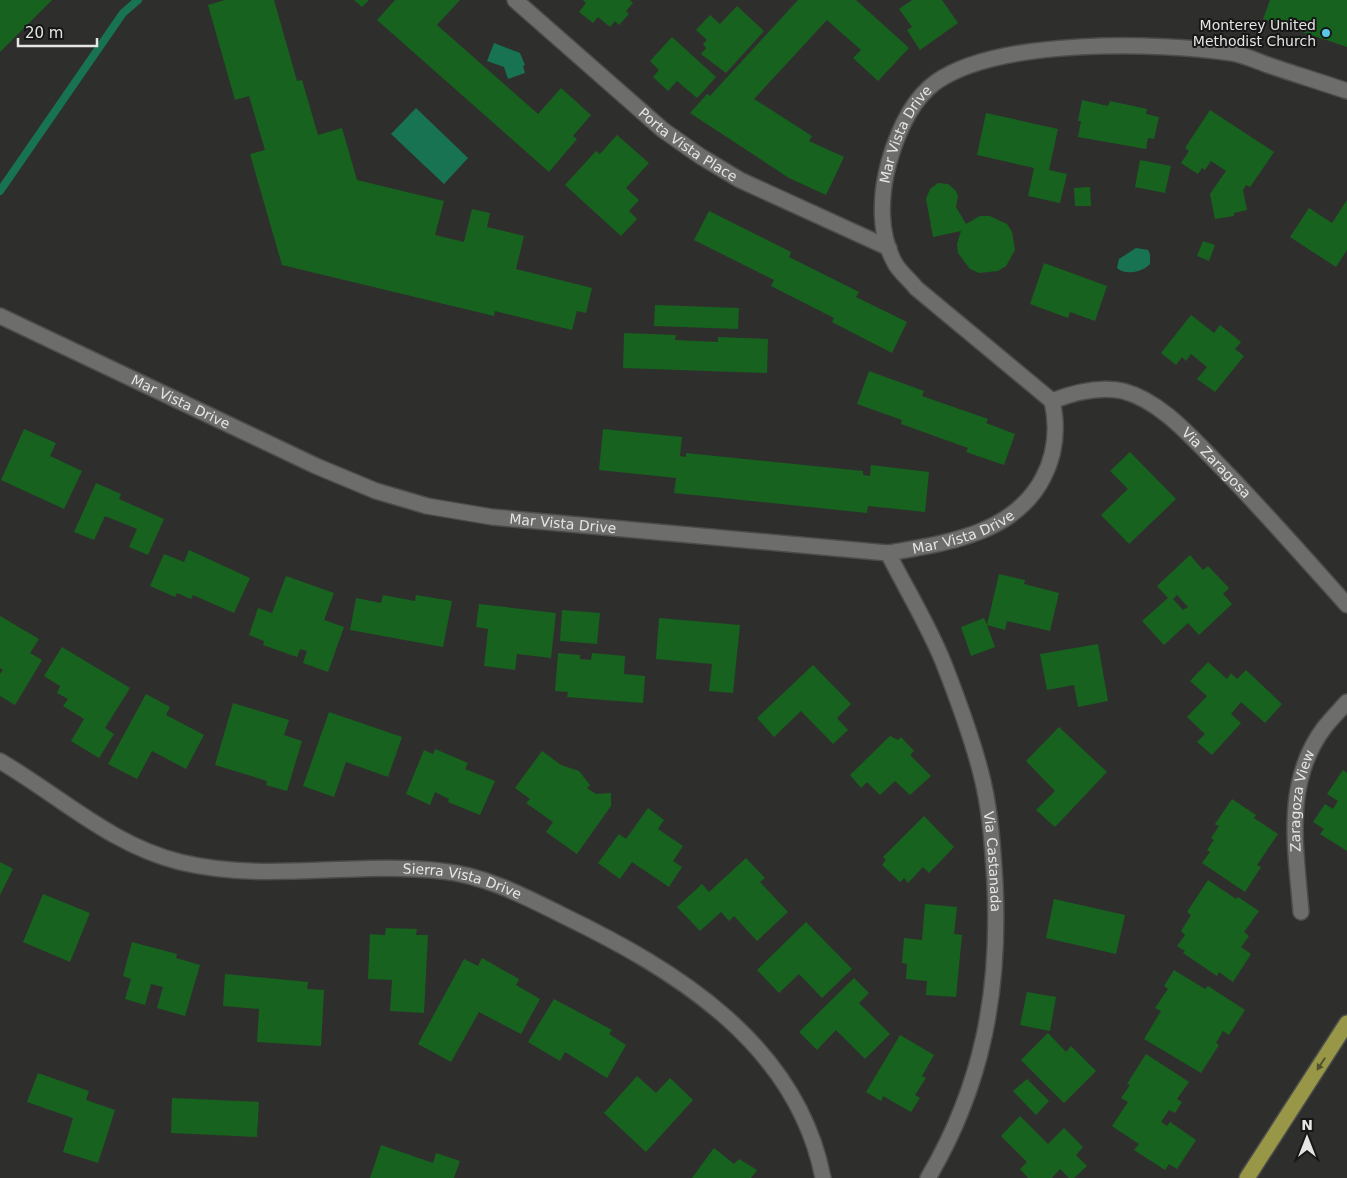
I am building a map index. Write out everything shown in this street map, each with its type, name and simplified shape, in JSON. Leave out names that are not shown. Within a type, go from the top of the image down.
[{"type":"highway","points":[[1246,1178],[1347,1023]]},
{"type":"street","name":"Porta Vista Place","points":[[516,0],[663,130],[700,156],[740,180],[889,248]]},
{"type":"street","name":"Mar Vista Drive","points":[[0,316],[316,466],[376,491],[427,506],[492,517],[888,553],[936,545],[971,535],[997,524],[1022,506],[1037,488],[1048,468],[1054,446],[1057,421],[1052,400],[916,288],[897,266],[889,248],[882,210],[884,185],[894,146],[902,127],[922,96],[935,83],[953,72],[977,64],[1046,50],[1137,44],[1234,54],[1347,91]]},
{"type":"street","name":"Via Zaragosa","points":[[1052,400],[1090,390],[1121,391],[1136,396],[1155,408],[1186,432],[1242,488],[1347,605]]},
{"type":"street","name":"Via Castanada","points":[[888,553],[943,662],[959,708],[984,786],[994,869],[997,922],[993,994],[986,1034],[973,1082],[957,1122],[928,1178]]},
{"type":"street","name":"Zaragoza View","points":[[1302,912],[1294,820],[1296,791],[1303,768],[1324,729],[1347,702]]},
{"type":"street","name":"Sierra Vista Drive","points":[[0,761],[118,839],[150,854],[182,863],[226,870],[284,872],[407,868],[444,871],[476,878],[509,890],[594,930],[645,958],[712,1003],[744,1034],[768,1061],[800,1108],[811,1132],[823,1178]]},
{"type":"shaded area","points":[[494,43],[520,53],[525,65],[523,66],[525,73],[508,79],[504,67],[487,61]]},
{"type":"shaded area","points":[[416,108],[468,158],[444,184],[391,134]]},
{"type":"shaded area","points":[[1136,248],[1148,250],[1150,264],[1134,272],[1125,272],[1117,268],[1119,259]]},
{"type":"building","points":[[0,0],[52,0],[0,52]]},
{"type":"building","points":[[225,0],[274,0],[297,81],[302,80],[318,135],[342,128],[357,180],[444,201],[435,235],[464,242],[472,209],[490,213],[487,227],[524,236],[516,269],[592,288],[586,313],[577,311],[572,330],[495,311],[494,316],[282,265],[250,154],[265,150],[249,96],[235,100],[208,5]]},
{"type":"building","points":[[354,0],[369,0],[362,7]]},
{"type":"building","points":[[395,0],[460,0],[437,25],[538,114],[561,88],[591,115],[573,136],[577,139],[549,172],[377,20]]},
{"type":"building","points":[[583,0],[630,0],[633,3],[626,11],[629,14],[619,25],[615,21],[610,27],[598,17],[593,23],[579,12],[586,3]]},
{"type":"building","points":[[798,0],[856,0],[909,48],[878,81],[853,58],[861,50],[827,20],[754,99],[812,136],[809,141],[844,157],[826,195],[789,178],[690,113],[707,94],[710,96]]},
{"type":"building","points":[[912,0],[942,0],[958,23],[920,50],[907,30],[912,27],[899,9]]},
{"type":"building","name":"Monterey United Methodist Church","points":[[1270,0],[1347,0],[1347,47],[1263,19]]},
{"type":"building","points":[[737,6],[764,31],[726,73],[701,54],[706,48],[703,44],[707,40],[696,30],[710,15],[720,24]]},
{"type":"building","points":[[672,37],[716,77],[697,98],[677,81],[668,91],[653,77],[659,70],[650,61]]},
{"type":"building","points":[[1082,100],[1108,106],[1110,101],[1147,109],[1146,114],[1159,117],[1154,139],[1148,138],[1146,149],[1078,137],[1081,121],[1078,121]]},
{"type":"building","points":[[1210,110],[1274,152],[1250,187],[1246,185],[1243,190],[1247,210],[1234,213],[1234,216],[1215,219],[1210,194],[1226,171],[1211,161],[1205,170],[1202,168],[1198,174],[1181,163],[1189,151],[1185,148]]},
{"type":"building","points":[[986,113],[1058,129],[1049,170],[1067,174],[1060,203],[1028,196],[1034,168],[977,155]]},
{"type":"building","points":[[617,135],[649,163],[626,188],[639,200],[629,211],[637,219],[621,236],[565,185],[596,151],[600,154]]},
{"type":"building","points":[[1140,160],[1171,166],[1165,193],[1135,187]]},
{"type":"building","points":[[938,183],[948,184],[956,191],[958,196],[956,207],[966,224],[980,216],[990,216],[1007,224],[1012,232],[1015,250],[1006,266],[998,271],[979,273],[970,269],[958,253],[957,244],[961,231],[933,237],[926,199],[930,189]]},
{"type":"building","points":[[1090,187],[1091,206],[1075,206],[1074,188]]},
{"type":"building","points":[[1347,200],[1347,250],[1336,267],[1290,237],[1309,208],[1332,223]]},
{"type":"building","points":[[709,211],[791,252],[789,257],[859,292],[856,297],[907,322],[892,353],[832,322],[834,318],[771,286],[774,280],[694,240]]},
{"type":"building","points":[[1203,241],[1215,245],[1209,261],[1197,256]]},
{"type":"building","points":[[1044,263],[1107,286],[1095,321],[1070,312],[1068,318],[1030,304]]},
{"type":"building","points":[[655,305],[739,308],[738,329],[654,326]]},
{"type":"building","points":[[1191,315],[1214,333],[1220,325],[1241,342],[1235,349],[1244,356],[1215,392],[1197,379],[1207,367],[1191,354],[1186,361],[1182,357],[1176,365],[1161,353]]},
{"type":"building","points":[[624,333],[676,335],[675,340],[718,342],[718,337],[768,339],[767,373],[623,368]]},
{"type":"building","points":[[869,371],[924,391],[922,396],[988,419],[986,423],[1015,434],[1004,465],[966,452],[968,448],[901,424],[902,420],[857,404]]},
{"type":"building","points":[[24,429],[56,443],[50,456],[82,471],[64,509],[1,480]]},
{"type":"building","points":[[603,429],[682,437],[680,456],[686,457],[686,453],[863,471],[863,475],[870,476],[871,465],[929,472],[925,512],[868,506],[867,513],[674,493],[676,478],[599,470]]},
{"type":"building","points":[[1130,452],[1176,499],[1129,544],[1101,515],[1128,489],[1110,471]]},
{"type":"building","points":[[96,483],[121,494],[119,499],[164,519],[148,555],[129,547],[137,529],[105,516],[94,540],[74,532]]},
{"type":"building","points":[[189,550],[250,578],[234,613],[193,595],[191,599],[177,593],[175,597],[150,586],[164,554],[184,562]]},
{"type":"building","points":[[1190,555],[1203,570],[1208,566],[1229,588],[1223,594],[1232,604],[1199,635],[1188,623],[1164,645],[1142,621],[1168,598],[1157,586]],"holes":[[[1177,595],[1188,607],[1183,610],[1173,599]]]},
{"type":"building","points":[[999,574],[1025,580],[1024,584],[1059,593],[1050,631],[1007,621],[1005,630],[987,625]]},
{"type":"building","points":[[286,576],[334,593],[324,620],[344,627],[328,672],[303,663],[307,651],[300,649],[297,657],[263,645],[264,641],[249,635],[258,608],[272,613]]},
{"type":"building","points":[[383,595],[415,601],[416,595],[452,601],[443,647],[350,630],[356,598],[381,603]]},
{"type":"building","points":[[479,604],[556,613],[551,658],[517,654],[515,670],[484,666],[488,629],[476,627]]},
{"type":"building","points":[[562,610],[600,613],[597,644],[560,641]]},
{"type":"building","points":[[0,616],[39,639],[30,653],[42,660],[15,705],[0,696],[0,674],[3,670],[0,668]]},
{"type":"building","points":[[659,618],[740,625],[733,693],[709,691],[712,664],[656,659]]},
{"type":"building","points":[[984,618],[995,647],[971,656],[961,627]]},
{"type":"building","points":[[1098,644],[1108,701],[1078,707],[1074,685],[1047,690],[1040,654]]},
{"type":"building","points":[[62,647],[130,688],[105,728],[114,734],[99,758],[71,741],[84,719],[63,706],[68,699],[57,693],[60,686],[44,676]]},
{"type":"building","points":[[558,653],[580,655],[580,659],[591,660],[592,653],[625,656],[624,674],[645,676],[643,703],[567,697],[568,692],[555,691]]},
{"type":"building","points":[[1208,662],[1227,679],[1231,673],[1237,679],[1246,670],[1282,704],[1265,723],[1241,702],[1231,714],[1241,723],[1212,755],[1197,742],[1205,734],[1187,717],[1207,696],[1190,681]]},
{"type":"building","points":[[813,665],[851,704],[837,718],[848,730],[833,744],[801,711],[774,737],[757,718]]},
{"type":"building","points":[[146,694],[170,707],[166,715],[204,735],[186,769],[152,751],[137,779],[108,764]]},
{"type":"building","points":[[233,703],[289,720],[284,735],[302,741],[287,791],[266,785],[267,781],[215,765]]},
{"type":"building","points":[[329,712],[402,737],[388,777],[346,762],[334,797],[303,786]]},
{"type":"building","points":[[1059,727],[1107,772],[1055,827],[1036,810],[1055,791],[1026,761]]},
{"type":"building","points":[[890,736],[898,740],[901,737],[914,751],[910,755],[931,776],[910,795],[895,781],[880,795],[867,782],[861,788],[850,775]]},
{"type":"building","points":[[435,749],[468,763],[465,769],[495,781],[480,815],[448,802],[449,799],[435,792],[430,805],[406,794],[424,750],[433,754]]},
{"type":"building","points":[[542,751],[561,765],[579,771],[590,785],[587,788],[596,794],[611,793],[611,806],[577,854],[546,832],[553,822],[526,803],[530,799],[515,788]]},
{"type":"building","points":[[1343,770],[1347,773],[1347,851],[1320,834],[1324,829],[1313,822],[1325,804],[1333,809],[1338,801],[1327,794]]},
{"type":"building","points":[[1232,799],[1256,815],[1254,818],[1278,834],[1257,865],[1261,867],[1245,892],[1202,863],[1210,852],[1207,850],[1214,840],[1211,838],[1219,826],[1215,824]]},
{"type":"building","points":[[648,808],[664,820],[658,829],[683,846],[673,861],[682,867],[669,887],[632,862],[620,879],[598,863],[619,834],[626,839]]},
{"type":"building","points":[[924,816],[954,847],[929,873],[923,867],[908,883],[904,878],[900,882],[882,865],[886,860],[883,857]]},
{"type":"building","points":[[746,858],[765,878],[760,882],[788,912],[757,941],[734,916],[729,921],[721,912],[700,931],[677,907],[702,884],[709,892]]},
{"type":"building","points":[[0,862],[13,869],[0,895]]},
{"type":"building","points":[[1208,880],[1236,899],[1238,897],[1259,911],[1244,932],[1249,936],[1241,947],[1251,954],[1233,982],[1219,972],[1217,976],[1183,953],[1185,951],[1177,946],[1185,935],[1181,931],[1191,915],[1187,912]]},
{"type":"building","points":[[43,894],[90,913],[70,962],[23,942]]},
{"type":"building","points":[[1054,899],[1125,915],[1116,954],[1046,938]]},
{"type":"building","points":[[925,904],[957,907],[954,934],[962,935],[956,997],[926,995],[927,981],[906,979],[907,964],[902,963],[904,938],[922,940]]},
{"type":"building","points":[[806,922],[852,969],[822,998],[799,974],[779,993],[757,970]]},
{"type":"building","points":[[386,928],[417,929],[416,935],[428,935],[424,1013],[390,1011],[392,980],[368,979],[370,934],[385,935]]},
{"type":"building","points":[[132,942],[177,954],[176,958],[200,965],[185,1016],[157,1008],[163,987],[151,984],[145,1005],[125,999],[131,979],[123,976]]},
{"type":"building","points":[[482,958],[519,979],[516,985],[540,999],[521,1034],[479,1012],[451,1062],[418,1044],[464,959],[478,966]]},
{"type":"building","points":[[1174,970],[1205,989],[1208,986],[1245,1010],[1229,1035],[1223,1031],[1216,1043],[1219,1045],[1201,1073],[1144,1039],[1161,1011],[1155,1008],[1168,989],[1164,986]]},
{"type":"building","points":[[225,974],[308,982],[307,989],[324,990],[321,1046],[257,1042],[259,1009],[223,1006]]},
{"type":"building","points":[[854,978],[869,993],[859,1003],[890,1034],[865,1059],[836,1030],[817,1050],[799,1032]]},
{"type":"building","points":[[1027,992],[1056,997],[1050,1031],[1020,1025]]},
{"type":"building","points":[[554,999],[612,1030],[609,1034],[626,1045],[607,1078],[565,1052],[560,1061],[528,1042]]},
{"type":"building","points":[[1048,1033],[1066,1052],[1071,1046],[1096,1071],[1064,1103],[1021,1060]]},
{"type":"building","points":[[900,1035],[934,1055],[922,1076],[926,1078],[915,1095],[920,1098],[911,1112],[883,1096],[881,1101],[866,1092]]},
{"type":"building","points":[[1146,1054],[1189,1082],[1177,1099],[1182,1102],[1175,1113],[1169,1110],[1161,1122],[1167,1126],[1170,1122],[1196,1140],[1177,1169],[1169,1164],[1165,1170],[1134,1150],[1139,1144],[1112,1126],[1128,1102],[1121,1098],[1130,1085],[1127,1084]]},
{"type":"building","points":[[38,1073],[89,1091],[86,1100],[115,1110],[98,1163],[63,1152],[73,1118],[27,1102]]},
{"type":"building","points":[[637,1076],[656,1093],[670,1078],[693,1100],[646,1152],[604,1113]]},
{"type":"building","points":[[1027,1079],[1049,1101],[1036,1115],[1013,1091]]},
{"type":"building","points":[[172,1098],[259,1102],[257,1137],[171,1133]]},
{"type":"building","points":[[1020,1116],[1048,1144],[1064,1128],[1083,1147],[1076,1155],[1087,1166],[1074,1178],[1069,1178],[1060,1169],[1052,1178],[1028,1178],[1020,1169],[1027,1162],[1001,1136]]},
{"type":"building","points":[[381,1145],[433,1163],[436,1153],[460,1161],[454,1178],[370,1178]]},
{"type":"building","points":[[714,1148],[734,1164],[739,1159],[757,1170],[751,1178],[692,1178]]},
{"type":"waterway","points":[[0,191],[123,13],[138,0]]},
{"type":"place","name":"Monterey United Methodist Church","points":[[1326,33]]}]
